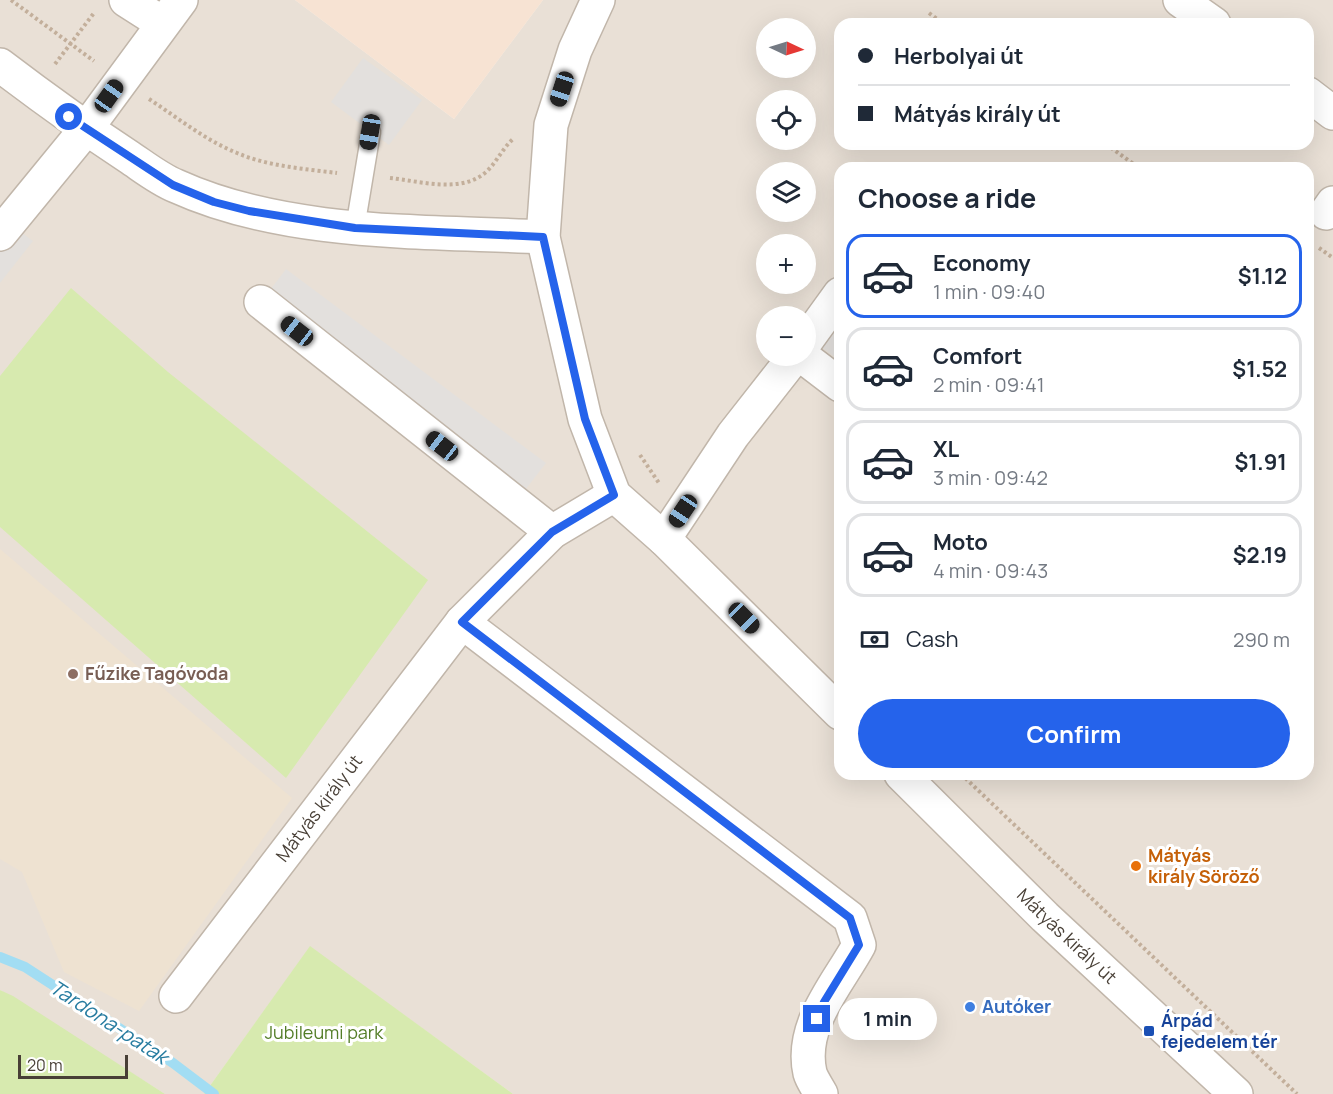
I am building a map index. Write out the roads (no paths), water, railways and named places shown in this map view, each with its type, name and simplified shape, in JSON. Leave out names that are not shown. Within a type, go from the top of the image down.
[{"type":"street","points":[[0,234],[86,129],[171,12],[126,0]]},
{"type":"street","points":[[598,0],[575,50],[551,125],[543,237],[585,419],[614,495],[664,538],[834,707]]},
{"type":"street","points":[[1180,0],[1206,18]]},
{"type":"street","points":[[0,65],[86,129],[173,185],[214,202],[249,211],[355,228],[543,237]]},
{"type":"street","points":[[1314,99],[1333,113]]},
{"type":"street","points":[[261,302],[552,532]]},
{"type":"street","points":[[816,327],[834,302]]},
{"type":"street","points":[[664,538],[733,435],[787,366]]},
{"type":"street","points":[[815,366],[834,380]]},
{"type":"street","name":"Mátyás király út","points":[[176,996],[462,622],[552,532],[614,495]]},
{"type":"street","points":[[462,622],[850,918],[859,945],[824,1002],[809,1036],[810,1073],[821,1094]]},
{"type":"street","name":"Mátyás király út","points":[[907,780],[1222,1089]]},
{"type":"lane","points":[[355,228],[370,132]]},
{"type":"waterway","name":"Tardona-patak","points":[[0,957],[25,967],[173,1063],[214,1094]]},
{"type":"place","name":"Fűzike Tagóvoda","points":[[73,674]]},
{"type":"place","name":"Mátyás király Söröző","points":[[1136,866]]},
{"type":"place","name":"Autóker","points":[[970,1007]]},
{"type":"place","name":"Árpád fejedelem tér","points":[[1149,1031]]},
{"type":"park label","name":"Jubileumi park","points":[[324,1033]]}]
